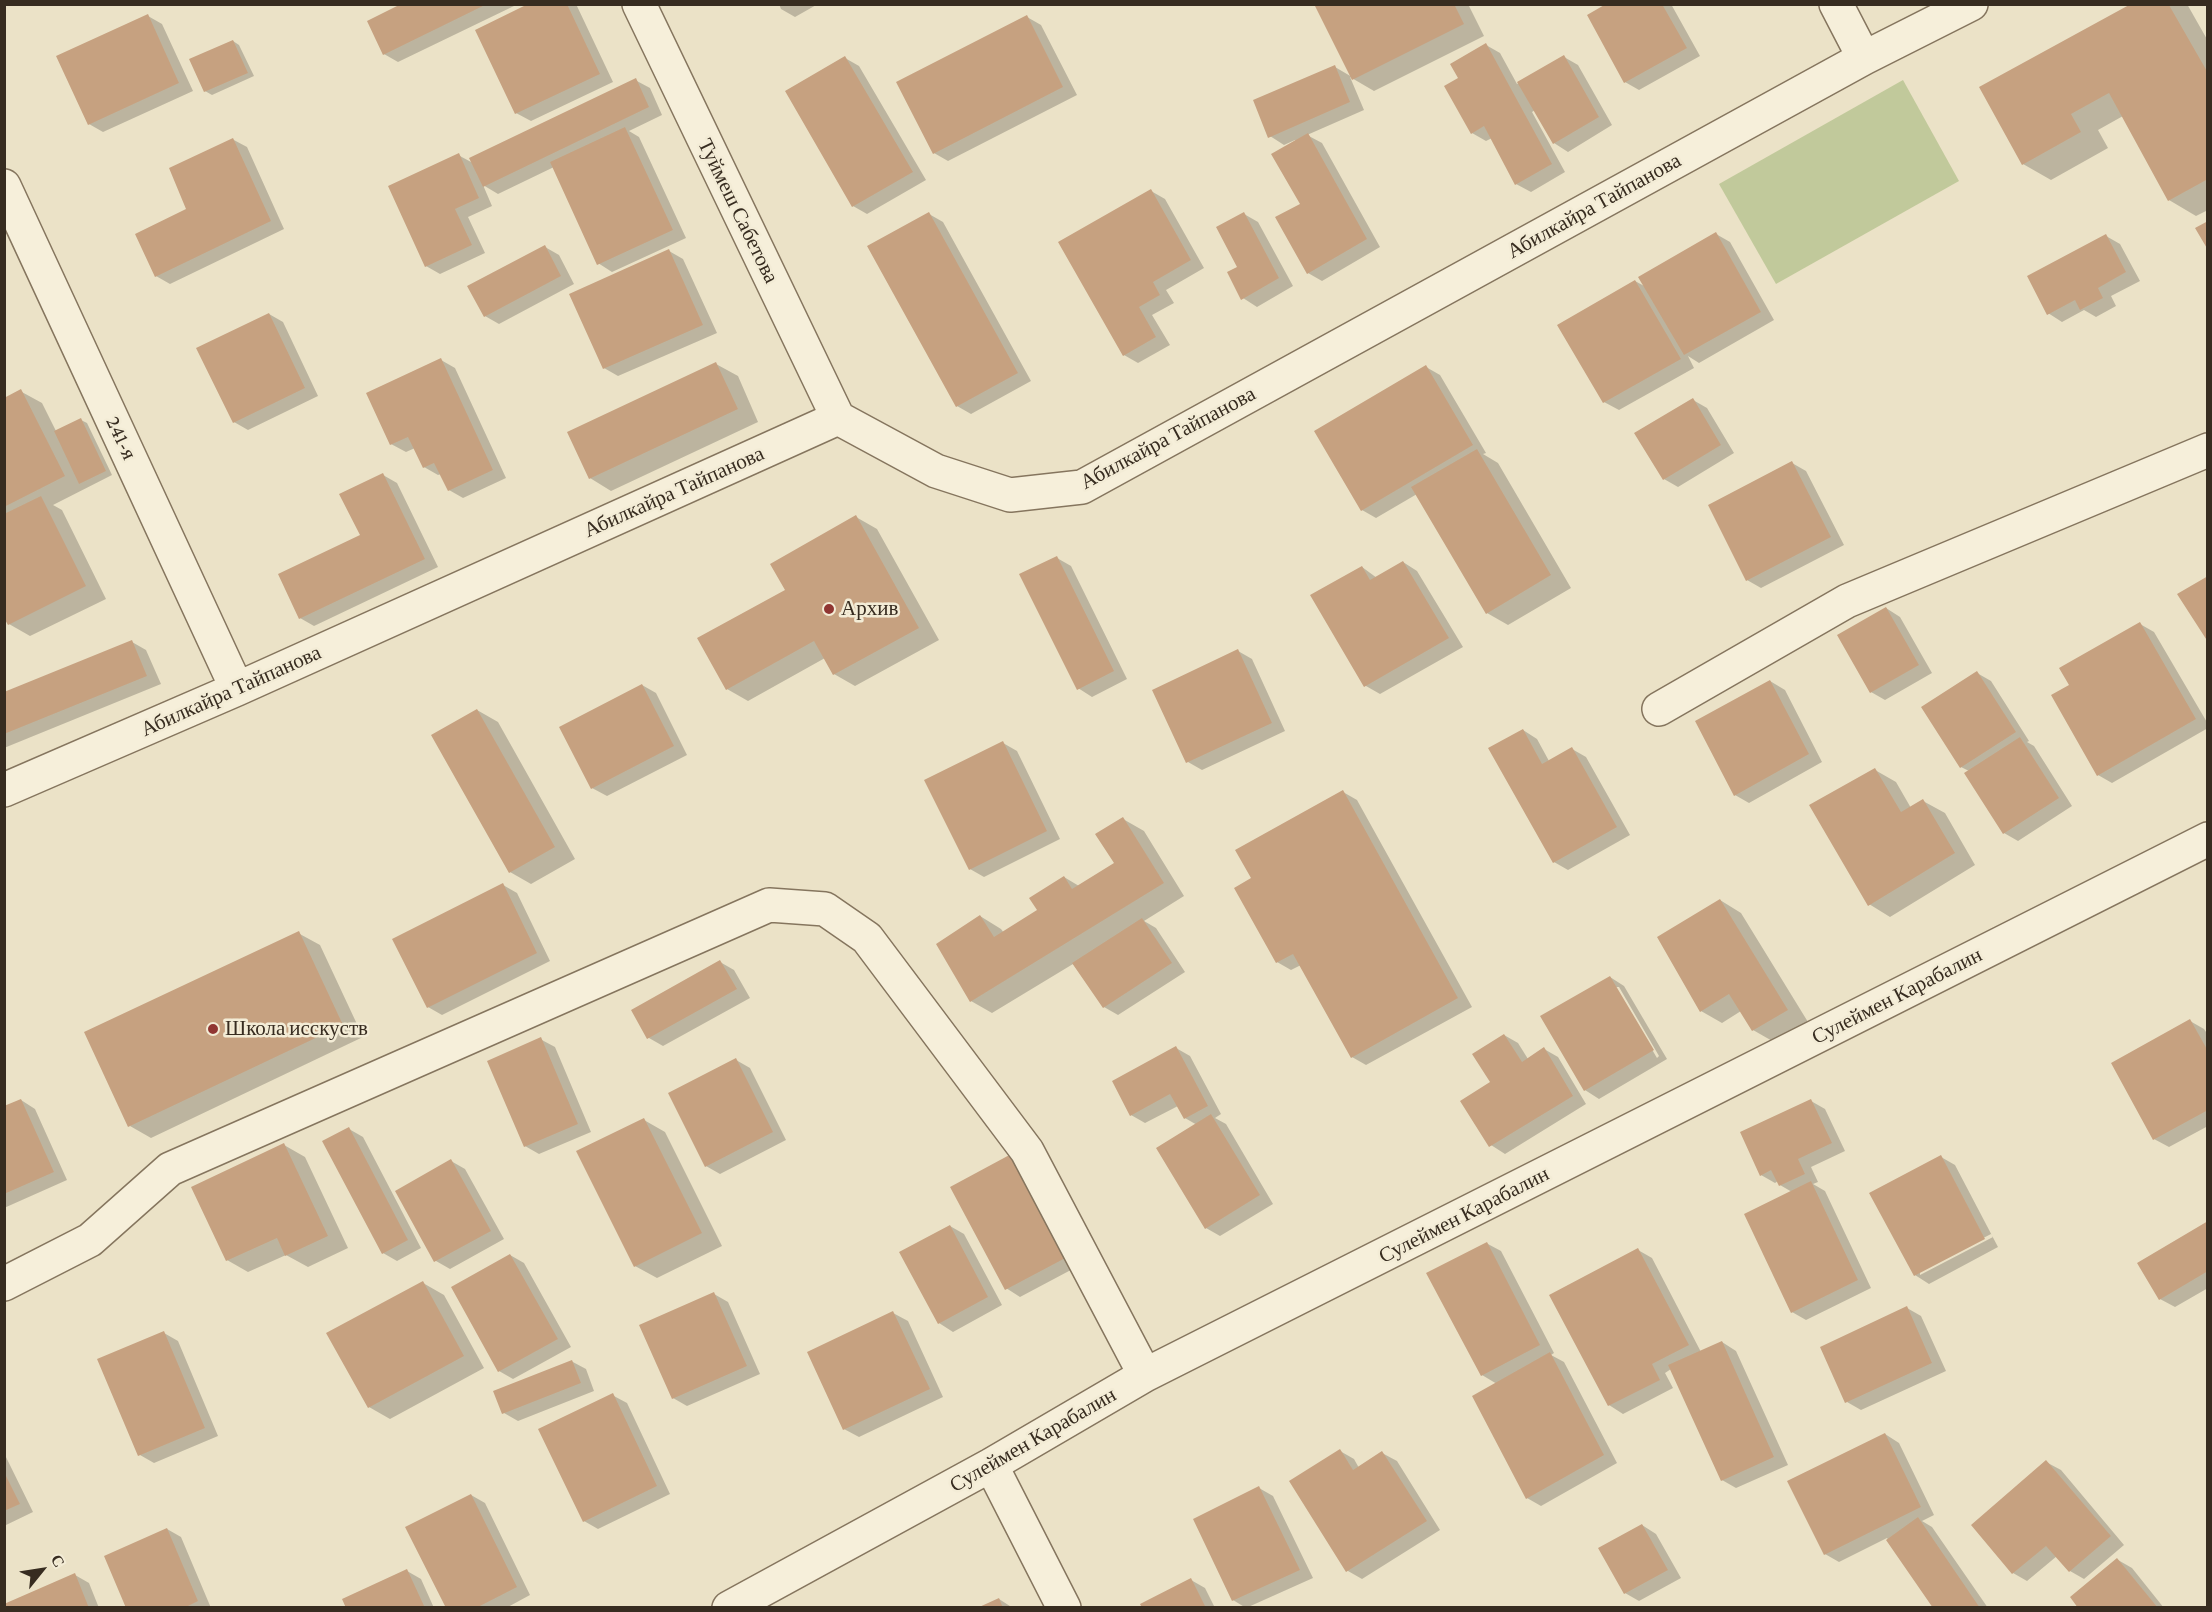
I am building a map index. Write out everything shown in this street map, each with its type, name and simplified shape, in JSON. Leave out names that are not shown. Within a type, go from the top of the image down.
[{"type":"street","name":"Туймеш Сабетова","points":[[639,4],[838,418]]},
{"type":"street","points":[[1836,4],[1864,58]]},
{"type":"street","name":"Абилкайра Тайпанова","points":[[4,790],[237,689],[838,418],[936,471],[1010,495],[1083,487],[1864,58],[1971,4]]},
{"type":"street","name":"241-я","points":[[4,186],[237,689]]},
{"type":"street","points":[[1659,709],[1847,601],[2208,450]]},
{"type":"street","name":"Сулеймен Карабалин","points":[[729,1608],[991,1465],[1145,1375],[2208,839]]},
{"type":"street","points":[[4,1284],[90,1240],[170,1169],[769,905],[825,909],[867,938],[1027,1151],[1145,1375]]},
{"type":"street","points":[[991,1465],[1064,1608]]},
{"type":"green space","points":[[1903,80],[1959,181],[1776,284],[1719,184]]},
{"type":"building","points":[[401,4],[487,4],[383,55],[367,21]]},
{"type":"building","points":[[528,4],[567,4],[600,74],[515,114],[475,30]]},
{"type":"building","points":[[1314,4],[1454,4],[1464,24],[1352,80]]},
{"type":"building","points":[[1606,4],[1662,4],[1687,48],[1624,83],[1587,15]]},
{"type":"building","points":[[2129,5],[2169,5],[2208,73],[2208,179],[2168,201],[2109,93],[2071,114],[2081,132],[2022,165],[1979,87]]},
{"type":"building","points":[[148,14],[179,83],[88,125],[56,56]]},
{"type":"building","points":[[1027,15],[1063,87],[933,154],[896,82]]},
{"type":"building","points":[[233,40],[248,73],[204,92],[189,59]]},
{"type":"building","points":[[1486,43],[1552,164],[1515,185],[1484,126],[1471,134],[1444,86],[1458,78],[1450,64]]},
{"type":"building","points":[[1564,55],[1599,117],[1553,144],[1517,82]]},
{"type":"building","points":[[845,56],[913,172],[852,207],[785,91]]},
{"type":"building","points":[[1335,65],[1350,102],[1268,138],[1253,100]]},
{"type":"building","points":[[636,78],[649,107],[483,187],[469,158]]},
{"type":"building","points":[[625,127],[673,230],[597,265],[550,162]]},
{"type":"building","points":[[1308,133],[1367,239],[1307,274],[1275,217],[1300,204],[1271,154]]},
{"type":"building","points":[[233,138],[271,221],[155,277],[135,234],[186,209],[169,168]]},
{"type":"building","points":[[459,153],[479,198],[455,209],[472,245],[425,267],[388,186]]},
{"type":"building","points":[[1151,189],[1191,260],[1153,282],[1160,295],[1139,307],[1156,337],[1123,356],[1058,242]]},
{"type":"building","points":[[929,212],[1018,373],[956,407],[867,246]]},
{"type":"building","points":[[1244,212],[1279,278],[1241,300],[1227,272],[1237,267],[1216,227]]},
{"type":"building","points":[[2208,221],[2208,250],[2195,228]]},
{"type":"building","points":[[1716,232],[1761,312],[1684,355],[1638,277]]},
{"type":"building","points":[[2106,234],[2126,272],[2098,288],[2103,298],[2080,310],[2075,300],[2047,315],[2027,276]]},
{"type":"building","points":[[545,245],[561,276],[484,317],[467,286]]},
{"type":"building","points":[[669,249],[703,325],[603,369],[569,294]]},
{"type":"building","points":[[1635,280],[1681,359],[1603,403],[1557,325]]},
{"type":"building","points":[[269,313],[305,388],[233,423],[196,348]]},
{"type":"building","points":[[441,358],[493,470],[448,491],[434,463],[423,468],[408,437],[390,445],[366,393]]},
{"type":"building","points":[[716,362],[738,409],[589,479],[567,432]]},
{"type":"building","points":[[1426,365],[1473,445],[1361,511],[1314,431]]},
{"type":"building","points":[[21,389],[65,476],[4,507],[4,398]]},
{"type":"building","points":[[1693,398],[1721,445],[1663,480],[1634,433]]},
{"type":"building","points":[[81,418],[106,471],[79,484],[54,431]]},
{"type":"building","points":[[1477,449],[1551,575],[1486,614],[1411,487]]},
{"type":"building","points":[[1792,461],[1831,537],[1746,581],[1708,505]]},
{"type":"building","points":[[383,473],[425,559],[299,619],[278,574],[360,535],[339,494]]},
{"type":"building","points":[[41,496],[86,586],[8,625],[4,618],[4,514]]},
{"type":"building","name":"Архив","points":[[856,515],[919,628],[833,675],[814,641],[726,690],[697,638],[785,590],[770,564]]},
{"type":"building","points":[[1057,556],[1114,671],[1077,690],[1019,574]]},
{"type":"building","points":[[1403,561],[1449,638],[1364,687],[1310,595],[1362,566],[1370,580]]},
{"type":"building","points":[[2208,576],[2208,642],[2177,594]]},
{"type":"building","points":[[1886,607],[1919,665],[1870,693],[1837,635]]},
{"type":"building","points":[[2140,622],[2196,719],[2097,776],[2051,695],[2069,685],[2059,668]]},
{"type":"building","points":[[132,640],[147,676],[4,734],[4,692]]},
{"type":"building","points":[[1238,649],[1272,723],[1186,763],[1152,690]]},
{"type":"building","points":[[1977,671],[2016,732],[1960,768],[1921,707]]},
{"type":"building","points":[[1770,680],[1809,754],[1734,796],[1695,721]]},
{"type":"building","points":[[642,684],[674,746],[591,789],[559,727]]},
{"type":"building","points":[[477,709],[555,847],[509,873],[431,735]]},
{"type":"building","points":[[1523,729],[1542,764],[1572,747],[1617,827],[1553,863],[1488,748]]},
{"type":"building","points":[[2020,737],[2059,798],[2003,834],[1964,773]]},
{"type":"building","points":[[1003,741],[1047,831],[969,870],[924,780]]},
{"type":"building","points":[[1875,768],[1901,812],[1923,799],[1955,853],[1868,906],[1809,805]]},
{"type":"building","points":[[1343,790],[1458,998],[1351,1058],[1293,954],[1276,963],[1234,888],[1251,878],[1235,850]]},
{"type":"building","points":[[1123,817],[1164,883],[970,1002],[936,944],[980,915],[994,937],[1037,910],[1029,898],[1064,876],[1072,889],[1114,863],[1095,834]]},
{"type":"building","points":[[503,883],[537,953],[427,1008],[392,939]]},
{"type":"building","points":[[1720,899],[1788,1010],[1752,1031],[1729,994],[1700,1012],[1657,937]]},
{"type":"building","points":[[1142,918],[1172,963],[1103,1008],[1072,963]]},
{"type":"building","name":"Школа исскуств","points":[[299,931],[343,1025],[128,1127],[84,1032]]},
{"type":"building","points":[[720,960],[737,989],[647,1039],[631,1010]]},
{"type":"building","points":[[1610,976],[1654,1050],[1584,1091],[1540,1016]]},
{"type":"building","points":[[2190,1019],[2208,1051],[2208,1110],[2153,1140],[2111,1063]]},
{"type":"building","points":[[1504,1034],[1522,1062],[1544,1047],[1573,1096],[1489,1147],[1460,1101],[1490,1082],[1472,1054]]},
{"type":"building","points":[[541,1037],[578,1124],[524,1147],[487,1061]]},
{"type":"building","points":[[1176,1046],[1208,1106],[1184,1119],[1170,1094],[1130,1116],[1112,1081]]},
{"type":"building","points":[[736,1058],[773,1132],[705,1167],[668,1093]]},
{"type":"building","points":[[21,1099],[54,1172],[4,1194],[4,1106]]},
{"type":"building","points":[[1811,1099],[1832,1143],[1798,1159],[1805,1174],[1779,1186],[1771,1170],[1760,1176],[1740,1132]]},
{"type":"building","points":[[1211,1114],[1260,1195],[1205,1229],[1156,1148]]},
{"type":"building","points":[[644,1118],[702,1233],[634,1267],[576,1151]]},
{"type":"building","points":[[349,1127],[408,1240],[382,1254],[322,1141]]},
{"type":"building","points":[[284,1143],[328,1236],[285,1256],[277,1238],[226,1261],[191,1187]]},
{"type":"building","points":[[1015,1152],[1071,1255],[1005,1290],[950,1187]]},
{"type":"building","points":[[1941,1155],[1985,1239],[1914,1276],[1869,1193]]},
{"type":"building","points":[[451,1159],[491,1231],[434,1262],[395,1191]]},
{"type":"building","points":[[1811,1181],[1858,1280],[1791,1313],[1744,1214]]},
{"type":"building","points":[[2208,1221],[2208,1271],[2159,1300],[2137,1263]]},
{"type":"building","points":[[950,1225],[988,1297],[938,1324],[899,1252]]},
{"type":"building","points":[[1487,1242],[1540,1345],[1481,1376],[1426,1273]]},
{"type":"building","points":[[1638,1248],[1689,1345],[1652,1364],[1660,1380],[1608,1406],[1549,1295]]},
{"type":"building","points":[[510,1254],[558,1339],[498,1372],[451,1287]]},
{"type":"building","points":[[423,1281],[464,1356],[368,1408],[326,1333]]},
{"type":"building","points":[[714,1292],[747,1366],[672,1399],[639,1325]]},
{"type":"building","points":[[1907,1306],[1932,1363],[1845,1403],[1820,1347]]},
{"type":"building","points":[[893,1311],[930,1389],[843,1430],[807,1352]]},
{"type":"building","points":[[164,1331],[205,1428],[138,1456],[97,1359]]},
{"type":"building","points":[[1722,1341],[1774,1457],[1721,1481],[1668,1365]]},
{"type":"building","points":[[1550,1352],[1604,1455],[1526,1499],[1472,1396]]},
{"type":"building","points":[[572,1360],[581,1383],[502,1414],[493,1391]]},
{"type":"building","points":[[613,1393],[657,1486],[583,1522],[538,1429]]},
{"type":"building","points":[[1885,1433],[1921,1507],[1824,1555],[1787,1481]]},
{"type":"building","points":[[1340,1449],[1353,1470],[1382,1451],[1427,1521],[1346,1572],[1289,1481]]},
{"type":"building","points":[[2046,1460],[2111,1536],[2069,1572],[2046,1546],[2012,1574],[1971,1525]]},
{"type":"building","points":[[4,1472],[20,1504],[4,1511]]},
{"type":"building","points":[[1259,1486],[1300,1570],[1232,1601],[1193,1519]]},
{"type":"building","points":[[471,1494],[517,1587],[476,1608],[446,1608],[405,1527]]},
{"type":"building","points":[[1918,1517],[1980,1608],[1933,1608],[1886,1540]]},
{"type":"building","points":[[1642,1524],[1668,1570],[1624,1594],[1598,1548]]},
{"type":"building","points":[[167,1528],[198,1601],[184,1608],[126,1608],[104,1556]]},
{"type":"building","points":[[2117,1558],[2158,1608],[2078,1608],[2070,1597]]},
{"type":"building","points":[[407,1569],[425,1608],[346,1608],[342,1599]]},
{"type":"building","points":[[75,1573],[89,1608],[4,1608],[4,1604]]},
{"type":"building","points":[[1191,1578],[1206,1608],[1142,1608],[1140,1604]]},
{"type":"building","points":[[999,1598],[1003,1608],[977,1608]]},
{"type":"place","name":"Архив","points":[[829,609]]},
{"type":"place","name":"Школа исскуств","points":[[213,1029]]}]
